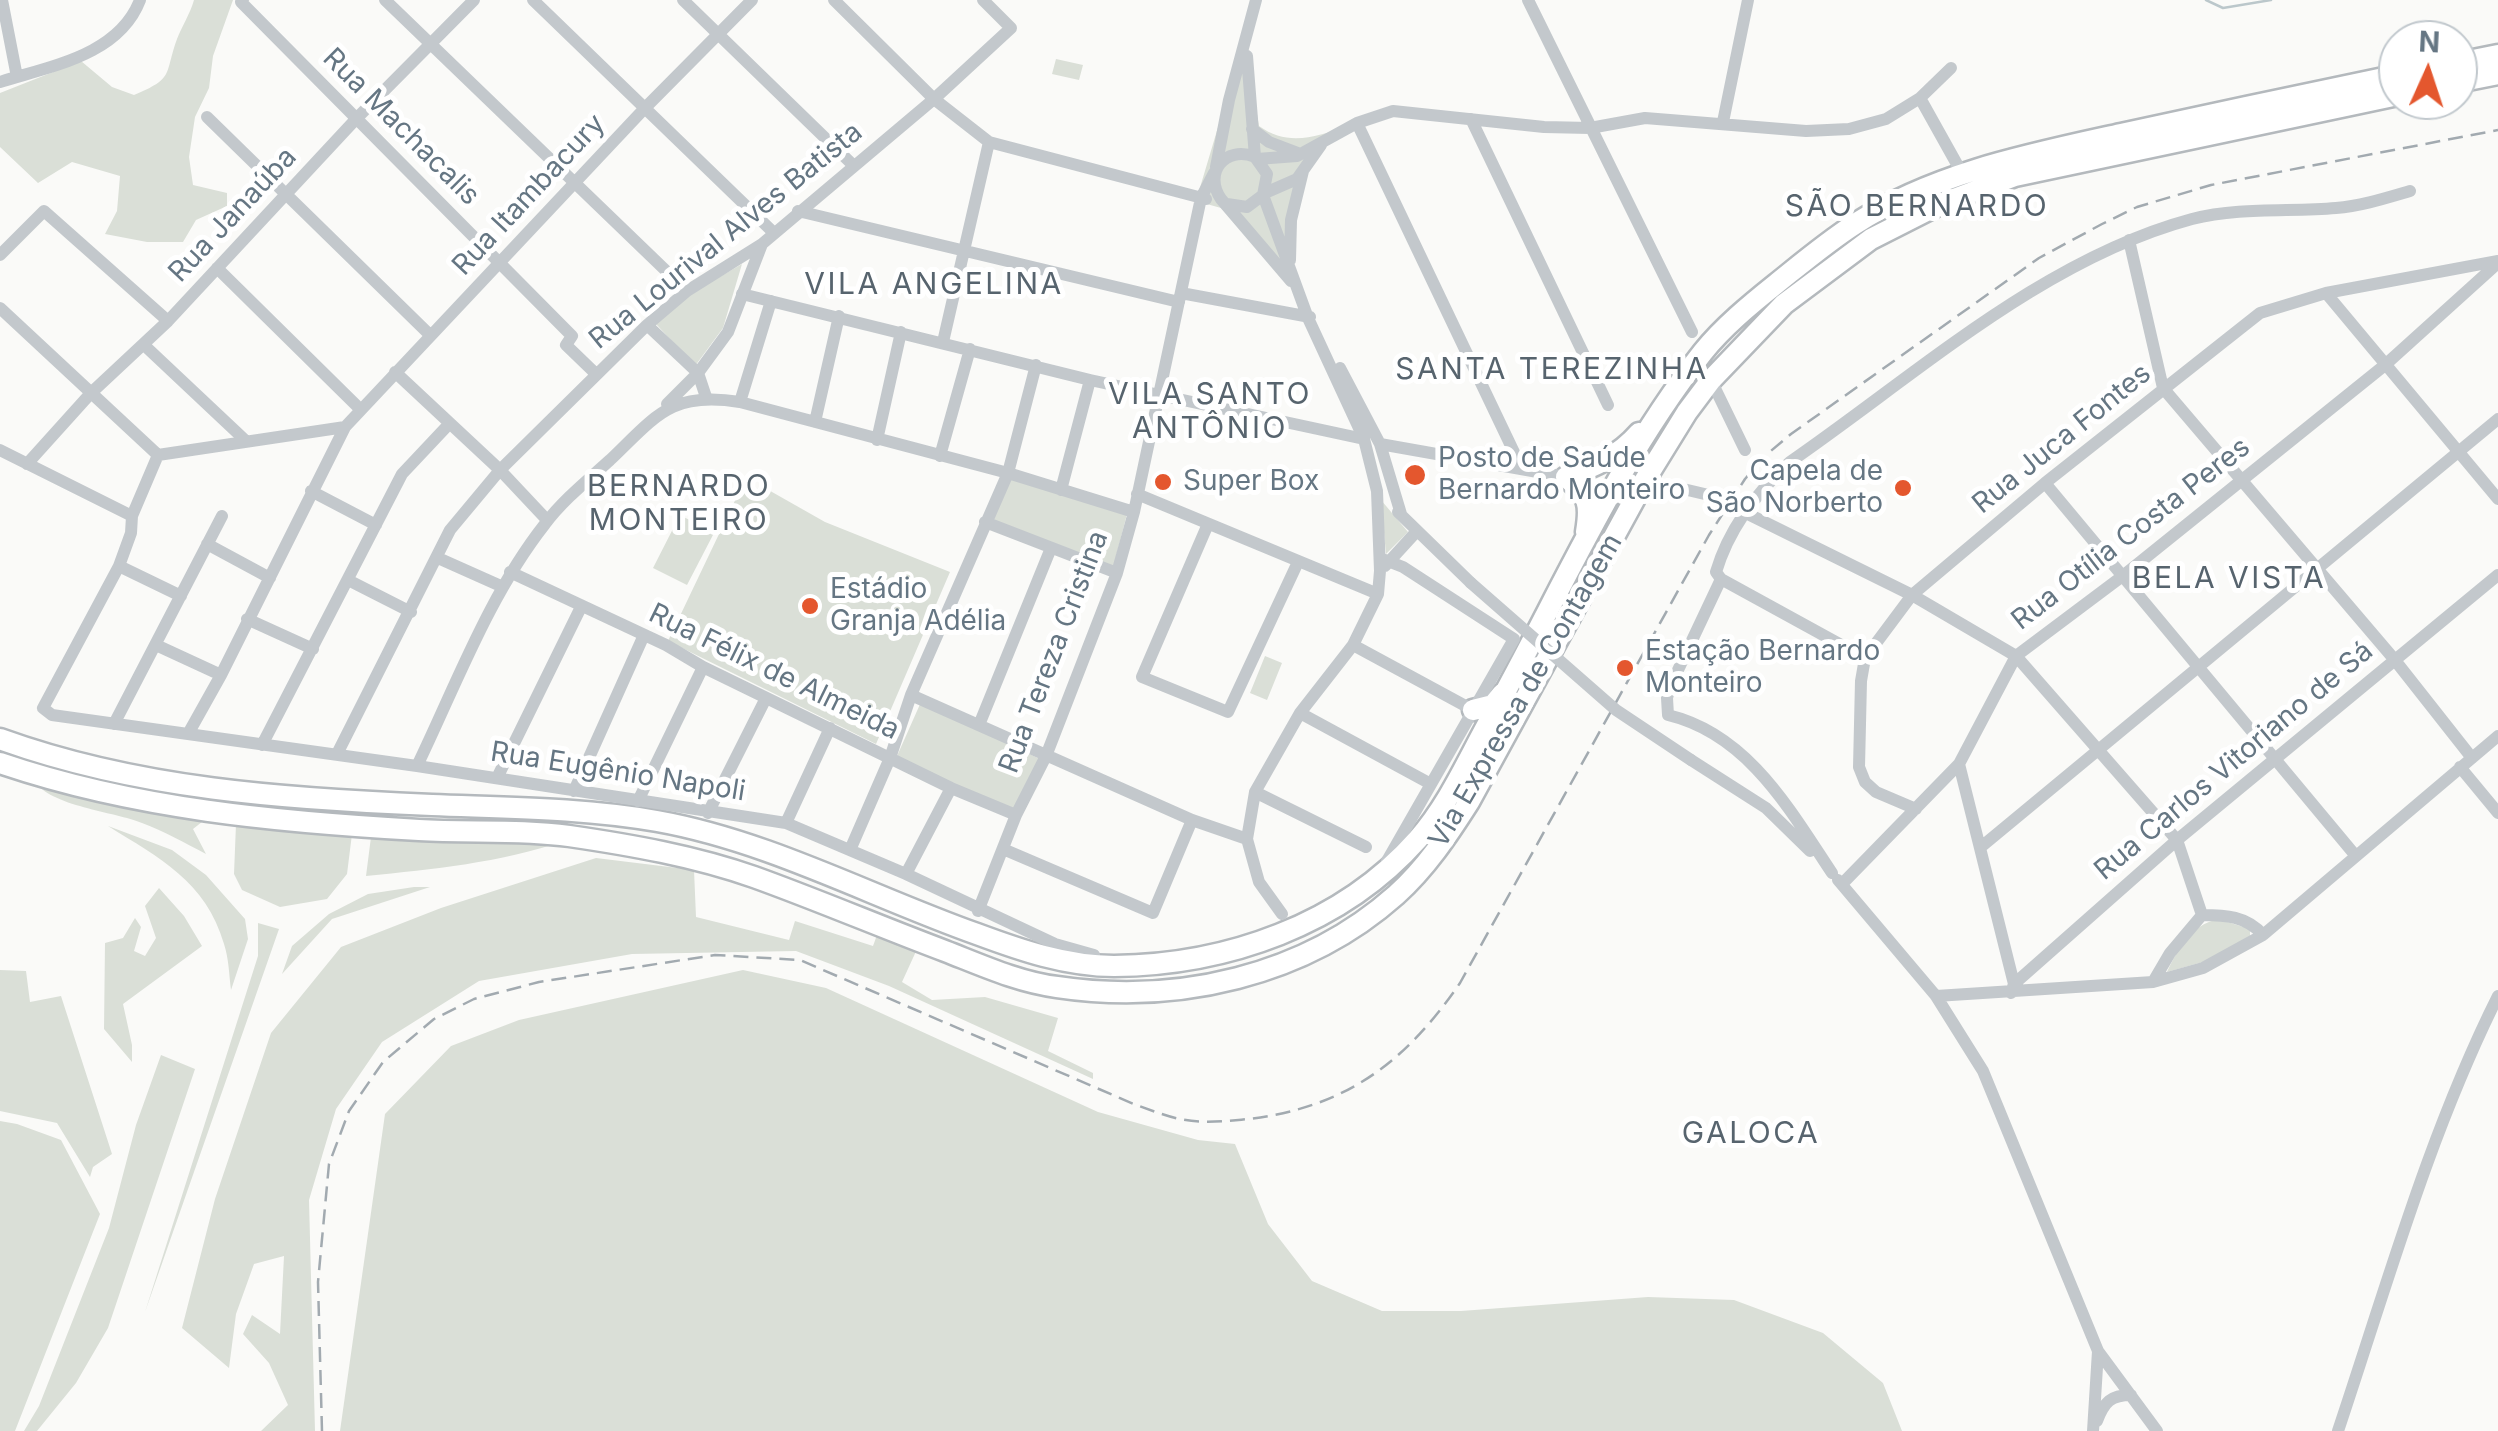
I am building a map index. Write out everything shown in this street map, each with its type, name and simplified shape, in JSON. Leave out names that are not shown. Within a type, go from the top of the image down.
[{"type":"highway","points":[[1580,552],[1589,514],[1586,494],[1566,477],[1618,453],[1664,406],[1706,347],[1774,286],[1857,222],[1924,190],[2008,158],[2378,79]]},
{"type":"highway","points":[[1635,476],[1711,380],[1784,304],[1871,239],[1938,205],[2014,176],[2378,98]]},
{"type":"highway","points":[[1635,476],[1664,406]]},
{"type":"highway","name":"Via Expressa de Contagem","points":[[0,739],[96,768],[265,796],[528,808],[625,816],[682,826],[782,856],[936,920],[1016,948],[1104,966],[1162,964],[1210,956],[1278,936],[1374,880],[1424,833],[1449,795],[1580,552],[1635,476]]},
{"type":"highway","name":"Via Expressa de Contagem","points":[[0,763],[137,800],[261,820],[564,835],[690,857],[752,876],[1009,976],[1056,987],[1167,990],[1217,983],[1272,969],[1321,947],[1396,894],[1442,845],[1469,802],[1635,476]]},
{"type":"highway","points":[[1473,710],[1493,704],[1510,684]]},
{"type":"street","points":[[2,0],[17,77]]},
{"type":"street","points":[[0,82],[84,55],[112,40],[134,15],[140,0]]},
{"type":"street","points":[[385,0],[687,292]]},
{"type":"street","name":"Rua Janaúba","points":[[27,464],[91,393],[168,321],[356,119],[474,0]]},
{"type":"street","points":[[533,0],[773,232]]},
{"type":"street","points":[[683,0],[854,166]]},
{"type":"street","name":"Rua Itambacury","points":[[188,734],[345,427],[752,0]]},
{"type":"street","points":[[834,0],[934,99],[989,142],[1247,207],[1264,194],[1290,184],[1322,143]]},
{"type":"street","name":"Rua Lourival Alves Batista","points":[[337,754],[450,530],[500,470],[647,325],[687,292],[762,244],[934,99],[1011,28],[983,0]]},
{"type":"street","points":[[1256,0],[1229,100],[1214,189],[1294,286],[1380,444],[1401,514]]},
{"type":"street","points":[[1528,0],[1692,332]]},
{"type":"street","points":[[1723,122],[1748,0]]},
{"type":"street","name":"Rua Machacalis","points":[[242,1],[572,336],[566,344],[595,373]]},
{"type":"street","points":[[1246,43],[1256,158],[1268,177],[1264,194],[1294,286]]},
{"type":"street","points":[[1215,171],[1232,154],[1256,158],[1300,154],[1357,123],[1393,111],[1544,127],[1590,128],[1645,118],[1806,131],[1849,130],[1886,119],[1920,98],[1952,68]]},
{"type":"street","points":[[1920,98],[1963,175]]},
{"type":"street","points":[[206,117],[430,335]]},
{"type":"street","points":[[1470,118],[1608,404]]},
{"type":"street","points":[[1357,123],[1522,469]]},
{"type":"street","points":[[1252,129],[1269,142],[1300,154]]},
{"type":"street","points":[[944,342],[989,142]]},
{"type":"street","points":[[1290,267],[1291,220],[1303,170]]},
{"type":"street","name":"Rua Tereza Cristina","points":[[978,911],[1016,815],[1046,756],[1117,573],[1134,512],[1201,198],[1215,171]]},
{"type":"street","points":[[1916,809],[1876,792],[1865,782],[1858,767],[1866,658],[1721,579],[1716,572],[1744,512],[1762,487],[1790,462],[1992,316],[2083,261],[2129,240],[2227,213],[2338,208],[2410,192]]},
{"type":"street","points":[[0,255],[44,211],[168,321]]},
{"type":"street","points":[[798,211],[1180,298],[1311,317]]},
{"type":"street","points":[[2129,240],[2163,388],[2394,658],[2498,813]]},
{"type":"street","points":[[417,766],[510,572],[547,520],[698,373],[728,332],[762,244]]},
{"type":"street","name":"Rua Juca Fontes","points":[[1866,658],[1912,595],[2045,483],[2260,313],[2326,293],[2498,262]]},
{"type":"street","name":"Rua Otília Costa Peres","points":[[1837,878],[1916,809],[1958,764],[2016,656],[2124,575],[2384,365],[2498,262]]},
{"type":"street","points":[[217,268],[360,409]]},
{"type":"street","points":[[2326,293],[2498,499]]},
{"type":"street","points":[[742,294],[1090,380],[1364,439]]},
{"type":"street","points":[[740,402],[770,301]]},
{"type":"street","points":[[0,308],[158,456]]},
{"type":"street","points":[[815,422],[839,316]]},
{"type":"street","points":[[1282,914],[1259,882],[1247,839],[1254,792],[1300,713],[1354,645],[1378,594],[1383,563],[1377,491],[1364,439],[1311,317]]},
{"type":"street","points":[[647,325],[698,373],[706,397]]},
{"type":"street","points":[[877,440],[901,332]]},
{"type":"street","points":[[144,345],[246,441]]},
{"type":"street","points":[[940,456],[970,350]]},
{"type":"street","points":[[850,850],[890,758],[911,695],[1008,474],[1036,365]]},
{"type":"street","points":[[395,372],[500,470],[547,520]]},
{"type":"street","points":[[1061,490],[1090,380]]},
{"type":"street","points":[[1711,380],[1745,450]]},
{"type":"street","points":[[658,414],[684,401],[706,397],[740,402],[1134,512]]},
{"type":"street","points":[[1981,848],[2498,419]]},
{"type":"street","points":[[262,745],[402,474],[450,423]]},
{"type":"street","points":[[158,456],[345,427]]},
{"type":"street","points":[[1380,444],[1566,477]]},
{"type":"street","points":[[0,450],[132,516]]},
{"type":"street","points":[[158,456],[132,516],[131,532],[118,566],[180,596]]},
{"type":"street","points":[[1635,476],[1712,496]]},
{"type":"street","points":[[2045,483],[2354,855]]},
{"type":"street","points":[[312,491],[376,525]]},
{"type":"street","points":[[1377,491],[1471,583],[1616,710],[1766,808],[1837,878]]},
{"type":"street","points":[[1137,494],[1378,594]]},
{"type":"street","points":[[1744,512],[1912,595],[2016,656],[2177,840],[2202,914]]},
{"type":"street","points":[[114,724],[222,516]]},
{"type":"street","points":[[985,522],[1117,573]]},
{"type":"street","points":[[1208,524],[1142,678],[1228,712],[1298,562]]},
{"type":"street","points":[[1383,563],[1417,531]]},
{"type":"street","points":[[206,544],[270,578]]},
{"type":"street","points":[[979,724],[1051,548]]},
{"type":"street","points":[[438,558],[503,587]]},
{"type":"street","points":[[1374,880],[1514,639],[1383,563]]},
{"type":"street","name":"Rua Eugênio Napoli","points":[[118,566],[43,708],[52,715],[786,823],[1080,954],[1162,964]]},
{"type":"street","name":"Rua Félix de Almeida","points":[[510,572],[951,788],[1016,815]]},
{"type":"street","name":"Rua Carlos Vitoriano de Sá","points":[[2012,988],[2177,840],[2498,575]]},
{"type":"street","points":[[1721,579],[1670,687],[1668,715],[1690,720],[1749,760],[1837,878],[1936,996],[1983,1072],[2098,1351],[2157,1431]]},
{"type":"street","points":[[348,580],[411,612]]},
{"type":"street","points":[[498,778],[581,607]]},
{"type":"street","points":[[247,619],[313,649]]},
{"type":"street","points":[[574,791],[644,635]]},
{"type":"street","points":[[156,644],[221,676]]},
{"type":"street","points":[[1354,645],[1473,710]]},
{"type":"street","points":[[638,801],[703,667]]},
{"type":"street","points":[[911,695],[1192,820],[1247,839]]},
{"type":"street","points":[[708,813],[766,698]]},
{"type":"street","points":[[1300,713],[1429,783]]},
{"type":"street","points":[[786,823],[830,728]]},
{"type":"street","points":[[1936,996],[2012,988],[2153,982],[2203,968],[2262,935],[2498,736]]},
{"type":"street","points":[[1958,764],[2012,988]]},
{"type":"street","points":[[906,874],[951,788]]},
{"type":"street","points":[[1254,792],[1366,847]]},
{"type":"street","points":[[1003,849],[1153,913],[1192,820]]},
{"type":"street","points":[[2202,914],[2241,919],[2262,935]]},
{"type":"street","points":[[2153,982],[2170,953],[2202,914]]},
{"type":"street","points":[[2338,1431],[2438,1134],[2492,1022],[2497,1001]]},
{"type":"street","points":[[2093,1431],[2098,1351]]},
{"type":"street","points":[[2093,1431],[2106,1402],[2119,1395],[2131,1395]]},
{"type":"shaded area","points":[[194,0],[233,0],[213,56],[209,88],[195,117],[189,157],[193,185],[227,193],[227,206],[196,220],[183,242],[147,242],[105,234],[117,211],[120,176],[72,162],[38,183],[0,147],[0,93],[81,61],[112,87],[134,95],[147,89],[166,74]]},
{"type":"shaded area","points":[[1244,40],[1259,126],[1291,138],[1347,126],[1300,171],[1292,286],[1221,208],[1196,201]]},
{"type":"shaded area","points":[[1056,59],[1083,65],[1079,80],[1052,74]]},
{"type":"shaded area","points":[[742,264],[723,328],[695,366],[656,324],[688,295]]},
{"type":"shaded area","points":[[1010,479],[1127,514],[1113,568],[992,522]]},
{"type":"shaded area","name":"Estádio Granja Adélia","points":[[765,488],[825,522],[950,572],[876,744],[668,641],[740,490]]},
{"type":"shaded area","points":[[1381,500],[1408,532],[1386,554]]},
{"type":"shaded area","points":[[680,515],[714,533],[687,585],[653,568]]},
{"type":"shaded area","points":[[1265,656],[1282,663],[1267,700],[1250,693]]},
{"type":"shaded area","points":[[921,702],[1044,761],[1023,807],[1009,810],[897,756]]},
{"type":"shaded area","points":[[35,781],[207,818],[193,829],[206,854],[142,823],[54,797]]},
{"type":"shaded area","points":[[236,824],[352,834],[347,874],[327,899],[280,907],[242,890],[234,874]]},
{"type":"shaded area","points":[[108,826],[172,850],[206,875],[245,919],[248,939],[231,990],[228,961],[216,922],[193,887]]},
{"type":"shaded area","points":[[371,837],[564,841],[491,860],[366,876]]},
{"type":"shaded area","points":[[596,858],[694,870],[696,917],[789,940],[795,921],[873,946],[877,935],[918,947],[902,982],[932,1000],[985,997],[1058,1018],[1048,1051],[1093,1073],[1093,1079],[889,986],[796,951],[632,954],[479,981],[382,1042],[336,1109],[309,1200],[315,1431],[261,1431],[288,1405],[269,1363],[243,1334],[252,1315],[280,1334],[284,1256],[254,1264],[236,1314],[229,1368],[182,1328],[215,1199],[271,1033],[341,947],[441,908]]},
{"type":"shaded area","points":[[430,887],[332,919],[282,974],[292,946],[329,914],[368,894]]},
{"type":"shaded area","points":[[159,888],[184,916],[202,946],[123,1004],[132,1062],[104,1029],[105,943],[123,938],[135,918],[141,927],[134,951],[145,956],[156,938],[145,906]]},
{"type":"shaded area","points":[[2218,919],[2250,929],[2250,937],[2210,960],[2167,972],[2193,932]]},
{"type":"shaded area","points":[[258,923],[279,929],[145,1312],[258,956]]},
{"type":"shaded area","points":[[0,970],[26,971],[30,1002],[61,996],[112,1154],[93,1167],[90,1177],[57,1123],[0,1111]]},
{"type":"shaded area","points":[[743,970],[826,988],[1098,1112],[1198,1140],[1235,1144],[1268,1224],[1312,1281],[1382,1311],[1461,1311],[1648,1297],[1734,1300],[1823,1333],[1883,1383],[1902,1431],[340,1431],[385,1114],[451,1046],[519,1020]]},
{"type":"shaded area","points":[[161,1055],[195,1069],[108,1328],[76,1383],[37,1431],[24,1431],[39,1406],[109,1228],[136,1125]]},
{"type":"shaded area","points":[[0,1121],[61,1140],[100,1214],[15,1431],[0,1431]]},
{"type":"waterway","points":[[2206,0],[2223,8],[2271,0]]},
{"type":"railway","points":[[322,1431],[318,1282],[329,1164],[349,1111],[383,1062],[434,1019],[474,999],[539,982],[715,955],[800,960],[1174,1118],[1206,1122],[1249,1119],[1284,1113],[1344,1092],[1395,1058],[1460,983],[1709,535],[1745,479],[1791,434],[2039,258],[2137,207],[2211,185],[2498,130]]},
{"type":"place","name":"Posto de Saúde Bernardo Monteiro","points":[[1415,475]]},
{"type":"place","name":"Super Box","points":[[1163,482]]},
{"type":"place","name":"Capela de São Norberto","points":[[1903,488]]},
{"type":"place","name":"Estádio Granja Adélia","points":[[810,606]]},
{"type":"place","name":"Estação Bernardo Monteiro","points":[[1625,668]]},
{"type":"district","name":"SÃO BERNARDO","points":[[1917,207]]},
{"type":"district","name":"VILA ANGELINA","points":[[934,285]]},
{"type":"district","name":"SANTA TEREZINHA","points":[[1552,370]]},
{"type":"district","name":"VILA SANTO ANTÔNIO","points":[[1210,412]]},
{"type":"district","name":"BERNARDO MONTEIRO","points":[[679,504]]},
{"type":"district","name":"BELA VISTA","points":[[2229,579]]},
{"type":"district","name":"GALOCA","points":[[1751,1134]]}]
